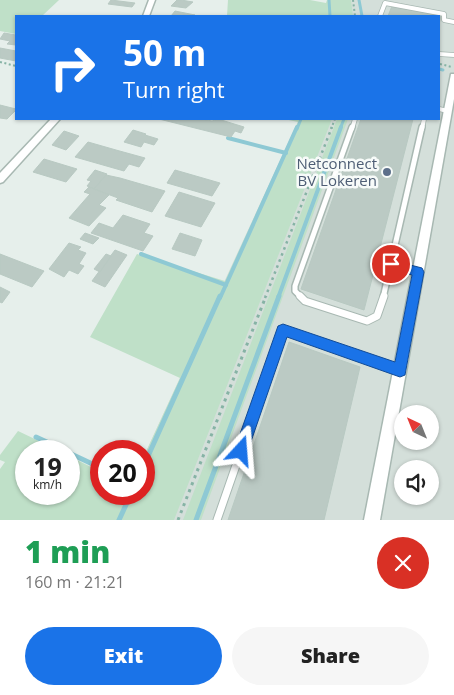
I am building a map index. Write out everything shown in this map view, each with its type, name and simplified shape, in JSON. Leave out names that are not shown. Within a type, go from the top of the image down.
[{"type":"street","points":[[146,15],[152,0]]},
{"type":"street","points":[[372,520],[418,272],[444,110],[454,76]]},
{"type":"street","points":[[0,179],[55,120]]},
{"type":"lane","points":[[380,15],[385,3],[444,14],[444,20],[454,22]]},
{"type":"lane","points":[[440,54],[454,55]]},
{"type":"lane","points":[[355,120],[294,286],[295,291],[305,301],[357,318],[373,319],[378,316],[381,308],[424,120]]},
{"type":"lane","points":[[391,264],[418,272]]},
{"type":"lane","points":[[217,520],[283,330],[400,371]]},
{"type":"path","points":[[353,0],[355,15]]},
{"type":"path","points":[[0,62],[15,66]]},
{"type":"path","points":[[440,64],[454,67]]},
{"type":"path","points":[[178,520],[335,120]]},
{"type":"shaded area","points":[[327,0],[454,0],[454,520],[115,520],[132,505],[155,505],[155,440],[151,440],[299,120],[440,120],[440,15],[328,15]]},
{"type":"green space","points":[[0,0],[59,0],[43,15],[15,15],[15,34],[0,31]]},
{"type":"green space","points":[[228,0],[310,0],[326,3],[327,0],[351,0],[353,15],[227,15]]},
{"type":"green space","points":[[289,120],[332,120],[174,520],[0,520],[0,469],[5,462],[0,460],[0,455],[18,431],[37,440],[15,440],[15,505],[80,505],[80,462],[90,466],[90,505],[155,505],[155,440],[151,440],[180,378],[90,337],[137,254],[225,281],[298,122]]},
{"type":"green space","points":[[337,120],[348,120],[201,520],[183,520]]},
{"type":"building","points":[[111,0],[135,3],[132,7],[108,4]]},
{"type":"building","points":[[177,0],[193,2],[186,8],[171,6]]},
{"type":"building","points":[[392,6],[441,15],[440,20],[440,15],[388,15]]},
{"type":"building","points":[[175,11],[195,15],[172,15]]},
{"type":"building","points":[[4,33],[15,35],[15,45],[7,44],[10,41],[0,39]]},
{"type":"building","points":[[0,48],[15,51],[15,61],[0,58]]},
{"type":"building","points":[[0,105],[15,109],[7,119],[0,118]]},
{"type":"building","points":[[163,120],[221,120],[244,127],[241,133],[235,131],[231,137]]},
{"type":"building","points":[[361,120],[413,120],[364,310],[301,289]]},
{"type":"building","points":[[133,130],[158,139],[154,145],[144,142],[141,147],[124,142]]},
{"type":"building","points":[[64,131],[79,136],[66,150],[52,145]]},
{"type":"building","points":[[88,142],[145,158],[139,167],[129,164],[124,171],[75,157]]},
{"type":"building","points":[[44,159],[77,169],[66,182],[33,172]]},
{"type":"building","points":[[95,170],[107,174],[94,189],[87,186],[91,181],[87,180]]},
{"type":"building","points":[[175,170],[220,183],[212,196],[167,183]]},
{"type":"building","points":[[106,175],[165,191],[152,212],[116,200],[118,198],[94,189]]},
{"type":"building","points":[[89,187],[109,195],[99,205],[106,208],[89,226],[69,218],[90,194],[84,192]]},
{"type":"building","points":[[179,192],[215,203],[201,227],[165,216]]},
{"type":"building","points":[[123,215],[150,224],[144,233],[153,236],[143,251],[91,233],[99,223],[113,228]]},
{"type":"building","points":[[85,233],[99,238],[93,244],[80,239]]},
{"type":"building","points":[[180,233],[202,240],[195,256],[172,249]]},
{"type":"building","points":[[69,243],[81,247],[78,250],[86,253],[79,264],[84,266],[78,274],[69,270],[64,277],[49,269]]},
{"type":"building","points":[[115,250],[127,255],[105,287],[92,281]]},
{"type":"building","points":[[0,254],[44,271],[32,287],[0,274]]},
{"type":"building","points":[[106,254],[111,256],[100,272],[94,269]]},
{"type":"building","points":[[0,287],[10,292],[2,303],[0,302]]},
{"type":"building","points":[[289,342],[360,367],[324,520],[228,520]]},
{"type":"waterway","points":[[329,0],[330,15]]},
{"type":"waterway","points":[[359,0],[362,15]]},
{"type":"waterway","points":[[297,129],[301,120]]},
{"type":"waterway","points":[[340,129],[344,120]]},
{"type":"waterway","points":[[285,153],[297,127]]},
{"type":"waterway","points":[[278,298],[341,127]]},
{"type":"waterway","points":[[228,138],[285,153]]},
{"type":"waterway","points":[[226,285],[285,153]]},
{"type":"waterway","points":[[141,254],[226,285]]},
{"type":"waterway","points":[[220,298],[226,285]]},
{"type":"waterway","points":[[155,441],[220,296]]},
{"type":"waterway","points":[[196,520],[279,296]]},
{"type":"waterway","points":[[36,437],[42,440]]},
{"type":"waterway","points":[[80,458],[90,463]]},
{"type":"waterway","points":[[119,520],[126,505]]},
{"type":"place","name":"Netconnect BV Lokeren","points":[[387,172]]},
{"type":"route","points":[[241,451],[283,330],[400,371],[418,272],[391,264]]}]
